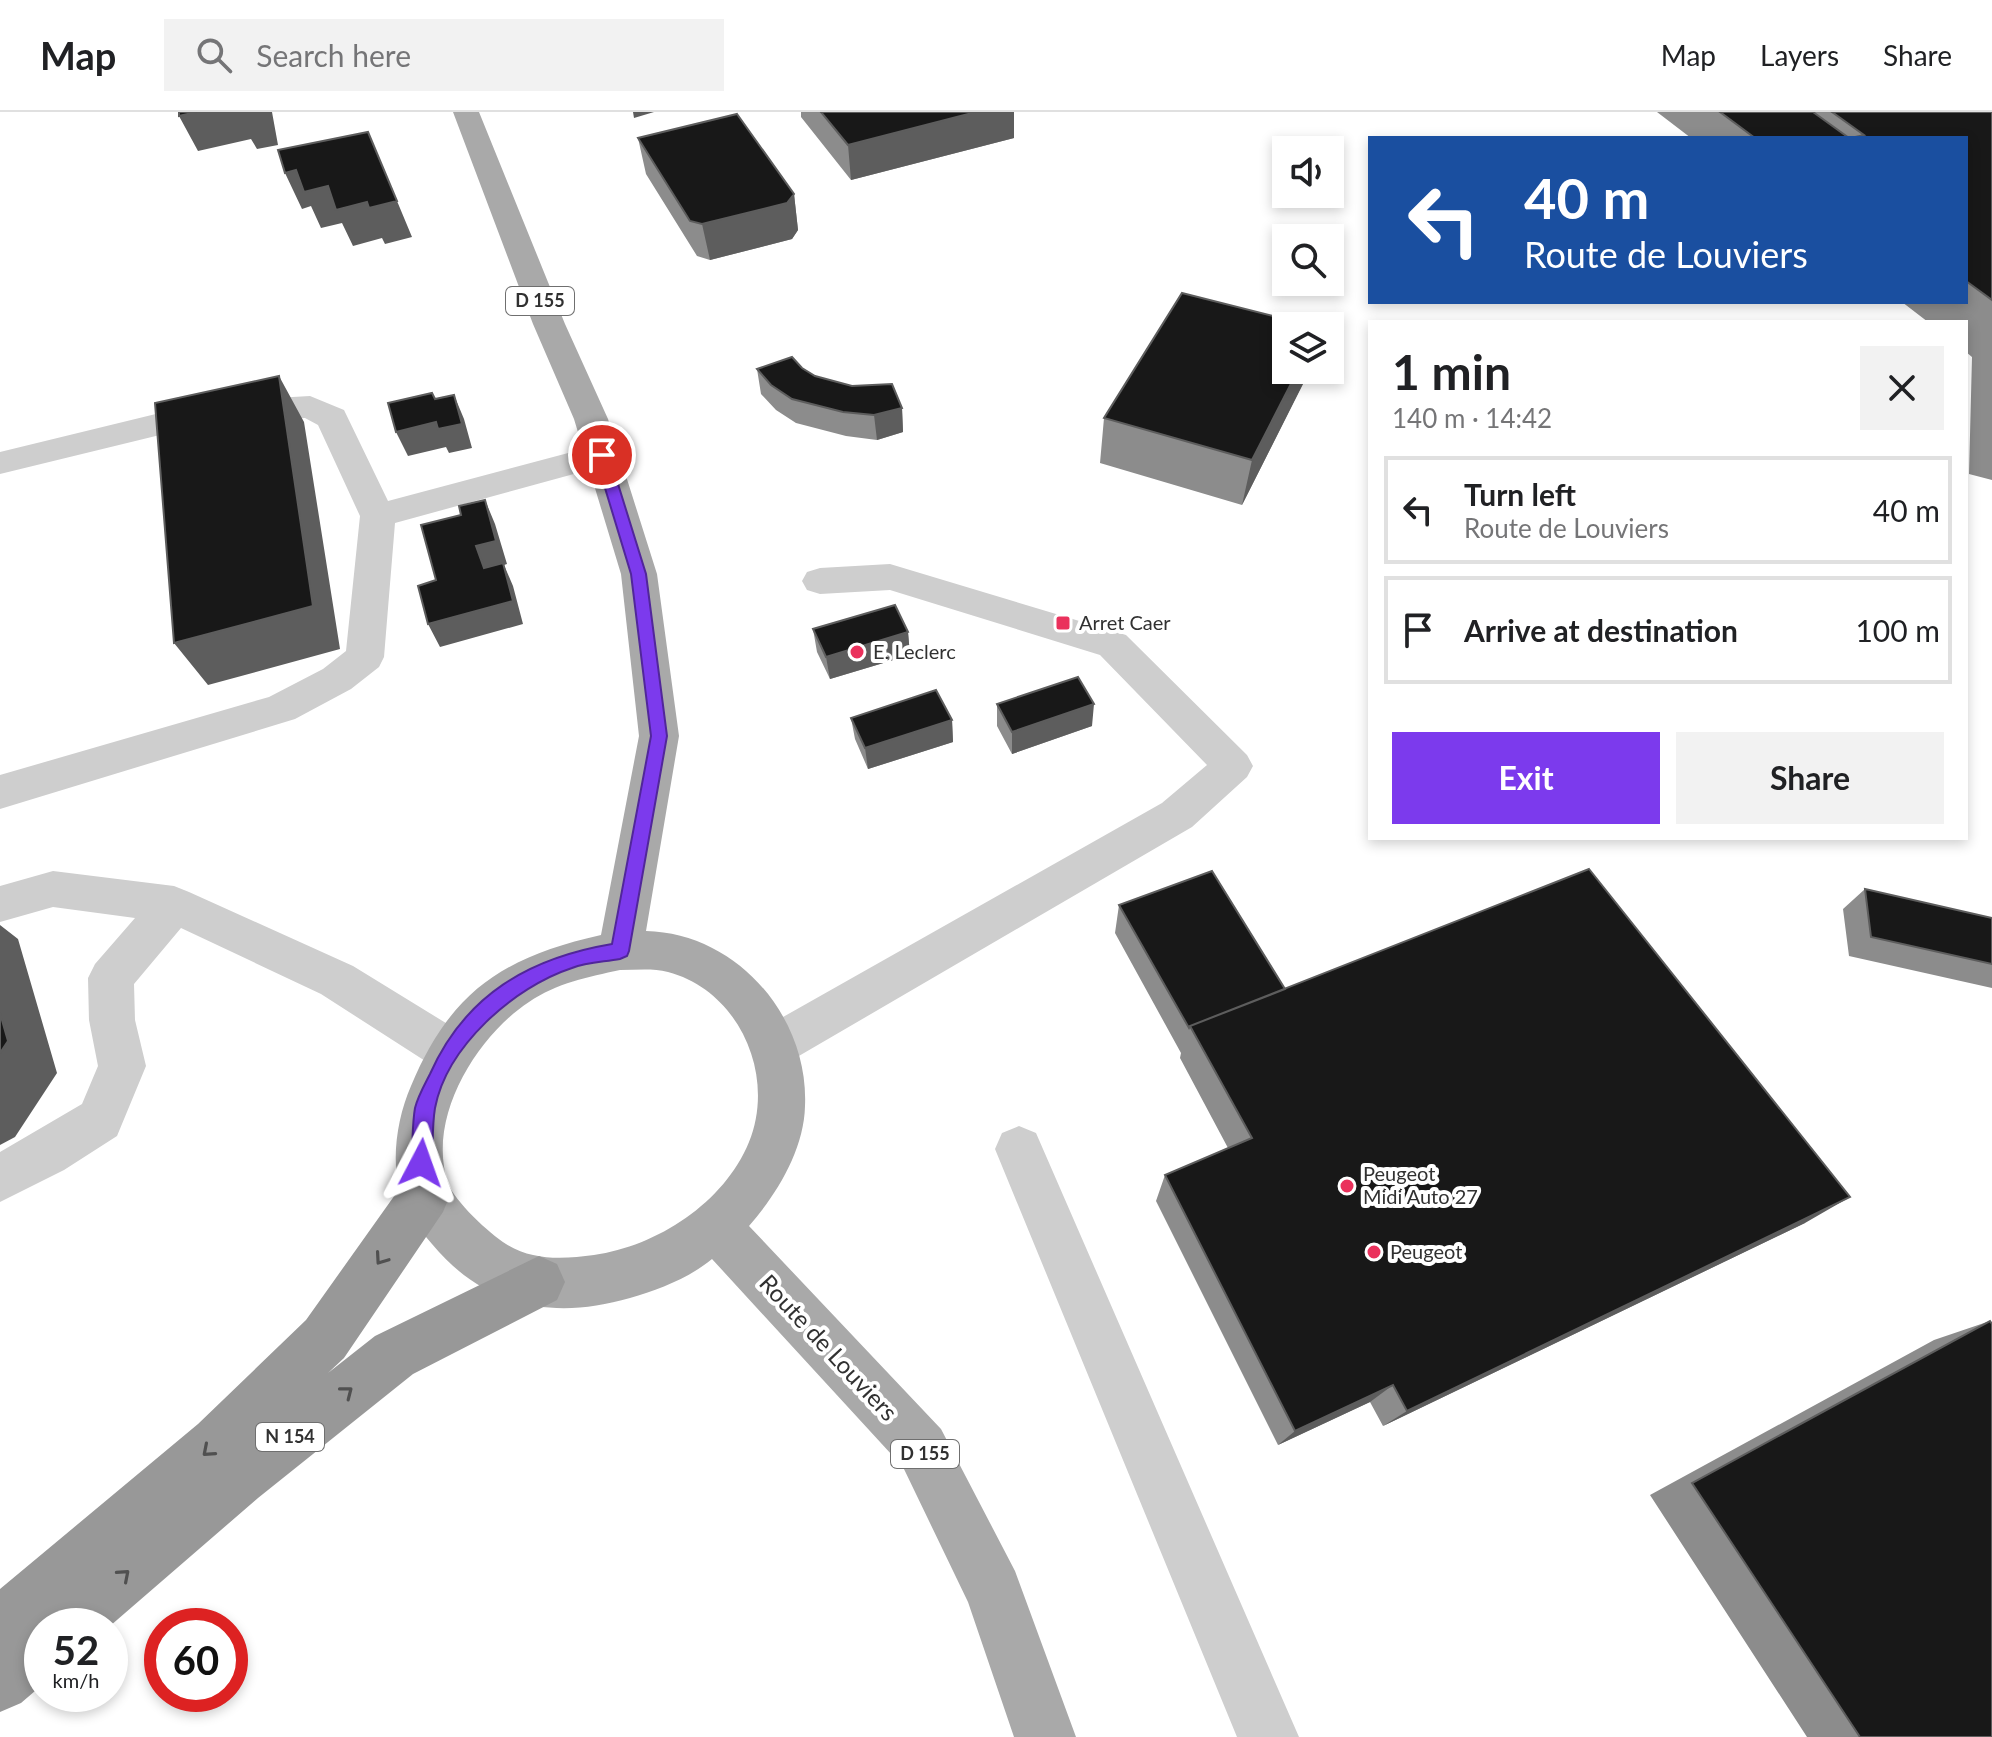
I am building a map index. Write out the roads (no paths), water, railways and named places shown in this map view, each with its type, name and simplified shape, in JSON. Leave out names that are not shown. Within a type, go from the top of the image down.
[{"type":"highway","points":[[0,1627],[217,1443],[325,1339],[425,1195]]},
{"type":"highway","name":"N 154","points":[[86,1608],[238,1478],[394,1355],[539,1282]]},
{"type":"highway","points":[[0,1682],[24,1661]]},
{"type":"main road","name":"D 155","points":[[466,112],[549,324],[591,419],[639,574],[659,736],[620,951]]},
{"type":"main road","points":[[620,951],[667,953],[714,971],[751,1002],[776,1045],[783,1090],[775,1137],[754,1185],[717,1228],[677,1256],[632,1275],[575,1284],[539,1282],[499,1269],[465,1247],[425,1195],[421,1163],[425,1106],[450,1051],[483,1011],[524,980],[571,959],[620,951]]},
{"type":"main road","name":"Route de Louviers","points":[[717,1228],[922,1448],[994,1592],[1045,1737]]},
{"type":"lane","points":[[0,463],[205,413],[310,407],[332,418],[378,516],[365,657],[337,679],[281,708],[0,792]]},
{"type":"lane","points":[[378,516],[602,455]]},
{"type":"lane","points":[[776,1045],[1177,815],[1233,766],[1113,645],[890,577],[820,581]]},
{"type":"lane","points":[[0,904],[53,889],[174,905],[337,980],[450,1051]]},
{"type":"lane","points":[[0,1178],[47,1154],[100,1120],[122,1066],[112,1020],[111,978],[174,905]]},
{"type":"lane","points":[[1019,1149],[1268,1737]]},
{"type":"place","name":"Arret Caer","points":[[1063,623]]},
{"type":"place","name":"E. Leclerc","points":[[857,652]]},
{"type":"place","name":"Peugeot Midi Auto 27","points":[[1347,1186]]},
{"type":"place","name":"Peugeot","points":[[1374,1252]]}]
